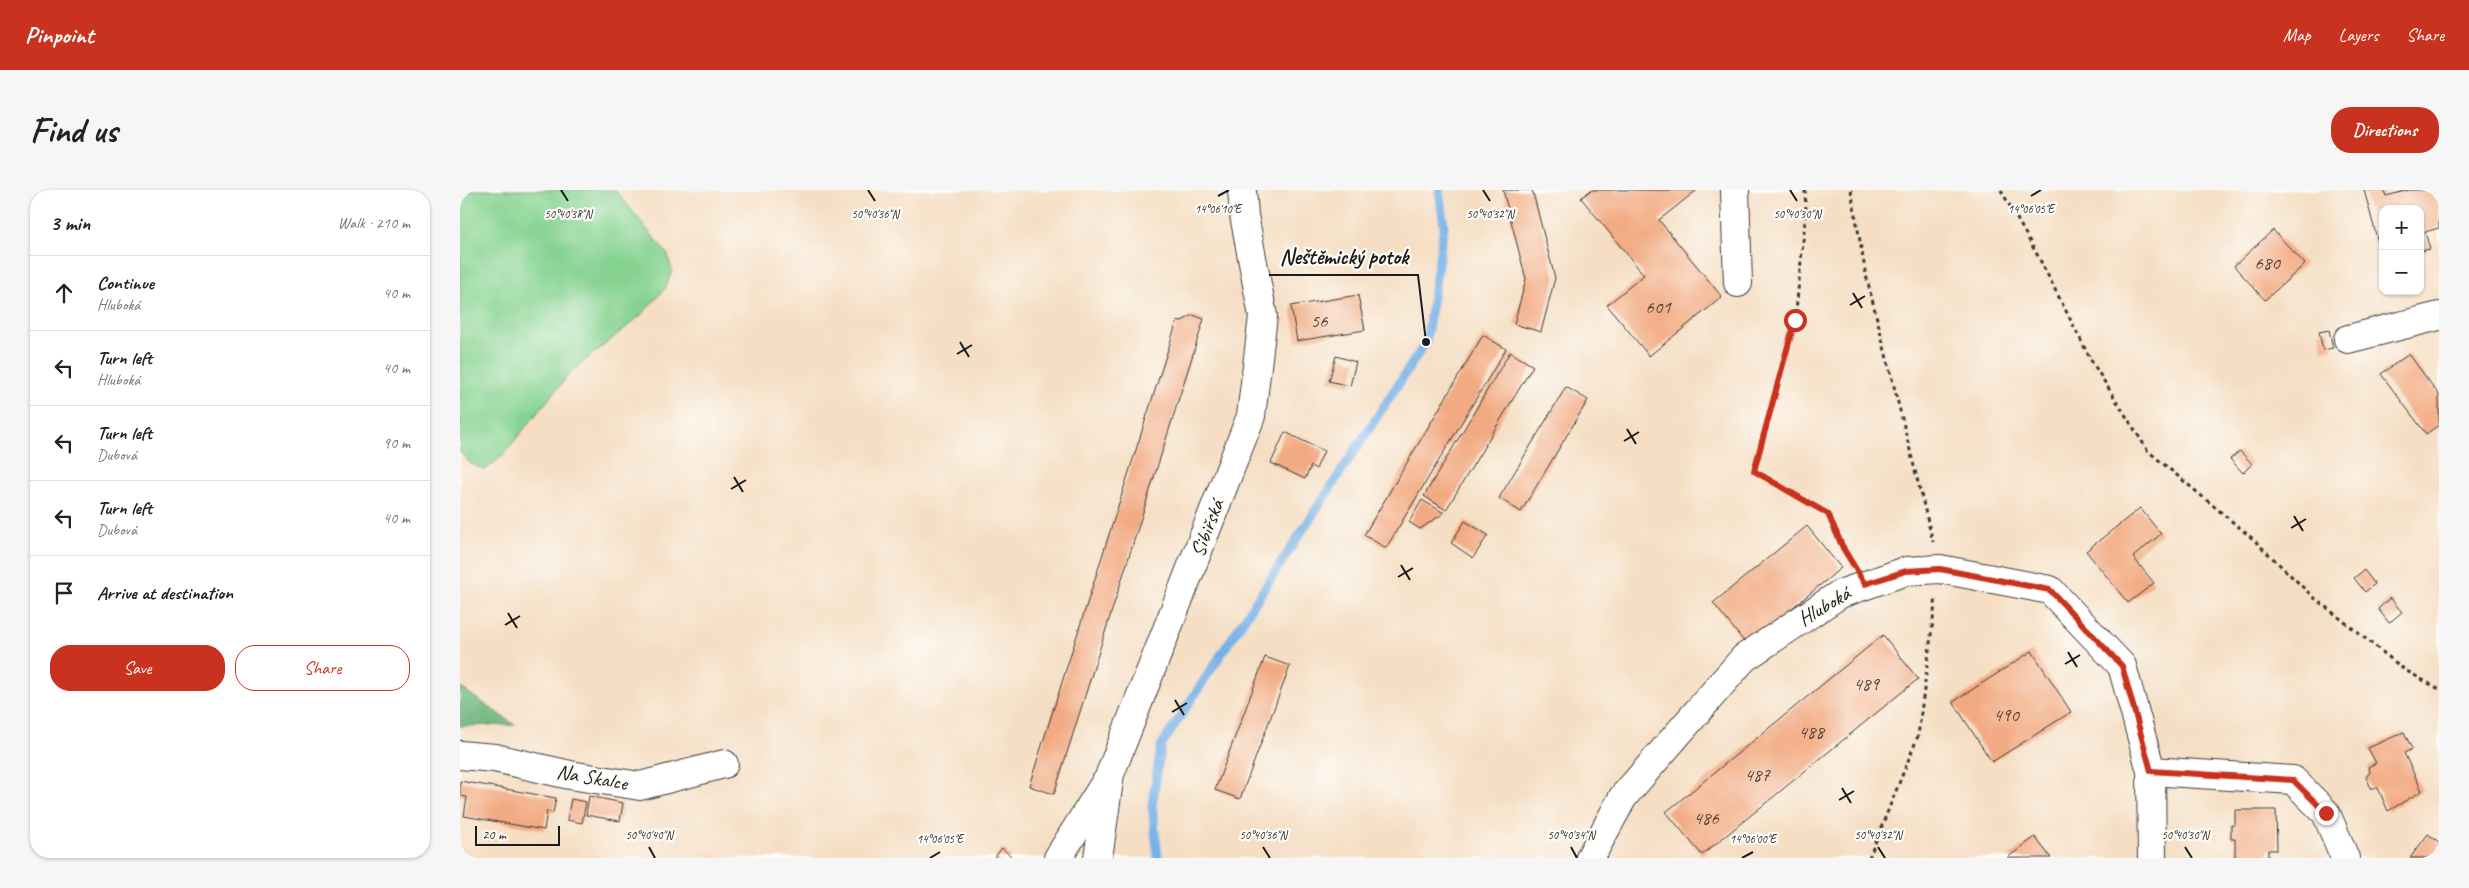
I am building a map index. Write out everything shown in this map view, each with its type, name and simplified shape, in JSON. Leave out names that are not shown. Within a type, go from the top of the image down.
[{"type":"street","name":"Sibiřská","points":[[1098,858],[1110,774],[1251,416],[1263,316],[1244,215],[1242,190]]},
{"type":"street","points":[[1735,190],[1738,283]]},
{"type":"street","points":[[2348,339],[2439,316]]},
{"type":"street","points":[[1865,584],[1906,571],[1940,569],[2050,590],[2122,666],[2151,771],[2152,858]]},
{"type":"street","name":"Hluboká","points":[[1590,858],[1623,797],[1744,658],[1840,594],[1865,584]]},
{"type":"street","name":"Na Skalce","points":[[460,755],[495,758],[570,775],[640,786],[724,764]]},
{"type":"street","points":[[2151,771],[2293,780],[2326,813],[2345,858]]},
{"type":"street","points":[[1058,858],[1110,774]]},
{"type":"path","name":"Hluboká","points":[[1805,190],[1806,212],[1795,320],[1754,471],[1828,514],[1843,548],[1865,584]]},
{"type":"path","points":[[1851,190],[1866,275],[1940,569],[1918,736],[1869,858]]},
{"type":"path","points":[[2001,190],[2039,258],[2092,362],[2148,451],[2253,538],[2312,596],[2405,670],[2439,689]]},
{"type":"green space","points":[[460,190],[615,190],[668,255],[672,271],[666,287],[641,315],[571,372],[501,457],[485,470],[471,464],[460,452]]},
{"type":"green space","points":[[460,687],[515,725],[460,726]]},
{"type":"building","points":[[1503,190],[1532,190],[1534,197],[1555,278],[1541,332],[1514,324],[1526,279]]},
{"type":"building","points":[[1591,190],[1697,190],[1659,220],[1722,297],[1649,356],[1607,305],[1644,275],[1581,198]]},
{"type":"building","points":[[2364,190],[2384,190],[2386,196],[2409,190],[2439,190],[2439,228],[2425,232],[2430,249],[2424,250],[2424,205],[2379,205],[2378,242]]},
{"type":"building","points":[[2273,230],[2305,264],[2265,300],[2234,266]]},
{"type":"building","points":[[1358,295],[1365,330],[1297,341],[1291,306]]},
{"type":"building","points":[[1193,315],[1204,319],[1054,794],[1029,786],[1177,321],[1180,322]]},
{"type":"building","points":[[2329,330],[2333,348],[2323,350],[2319,332]]},
{"type":"building","points":[[1483,335],[1506,349],[1386,548],[1364,535]]},
{"type":"building","points":[[1510,352],[1533,366],[1446,510],[1424,496]]},
{"type":"building","points":[[2409,354],[2439,395],[2439,425],[2426,434],[2381,374]]},
{"type":"building","points":[[1336,356],[1356,362],[1350,386],[1329,381]]},
{"type":"building","points":[[1566,387],[1588,400],[1521,512],[1499,498]]},
{"type":"building","points":[[1285,432],[1324,451],[1316,469],[1311,466],[1305,479],[1271,463]]},
{"type":"building","points":[[2240,451],[2252,464],[2243,473],[2230,459]]},
{"type":"building","points":[[1422,500],[1444,513],[1420,529],[1409,522]]},
{"type":"building","points":[[2140,508],[2161,534],[2133,557],[2154,583],[2128,603],[2086,551]]},
{"type":"building","points":[[1465,521],[1488,535],[1473,558],[1451,543]]},
{"type":"building","points":[[1807,526],[1841,568],[1747,645],[1713,603]]},
{"type":"building","points":[[2364,570],[2375,584],[2365,592],[2354,578]]},
{"type":"building","points":[[2390,598],[2402,612],[2389,623],[2378,609]]},
{"type":"building","points":[[1883,635],[1918,679],[1702,855],[1666,812]]},
{"type":"building","points":[[2032,651],[2071,712],[1992,762],[1953,702]]},
{"type":"building","points":[[1265,657],[1290,666],[1240,799],[1215,790]]},
{"type":"building","points":[[2404,732],[2412,749],[2404,753],[2422,791],[2388,811],[2378,788],[2371,788],[2366,777],[2370,772],[2368,767],[2376,763],[2368,748]]},
{"type":"building","points":[[460,781],[556,798],[553,813],[547,811],[544,830],[464,816],[467,797],[460,796]]},
{"type":"building","points":[[589,796],[623,803],[620,821],[586,815]]},
{"type":"building","points":[[571,799],[586,802],[582,823],[567,820]]},
{"type":"building","points":[[2235,810],[2276,810],[2277,850],[2268,850],[2268,858],[2235,858],[2235,839],[2231,839],[2231,825],[2235,825]]},
{"type":"building","points":[[2428,834],[2439,842],[2439,858],[2410,858]]},
{"type":"building","points":[[2035,837],[2051,858],[2007,858]]},
{"type":"building","points":[[1002,848],[1013,858],[994,858]]},
{"type":"waterway","points":[[1158,858],[1152,805],[1161,746],[1426,342],[1444,226],[1439,190]]},
{"type":"place","name":"Neštěmický potok","points":[[1426,342]]},
{"type":"route","points":[[1795,320],[1754,471],[1828,514],[1843,548],[1865,584],[1906,571],[1940,569],[2050,590],[2122,666],[2151,771],[2293,780],[2326,813]]}]
